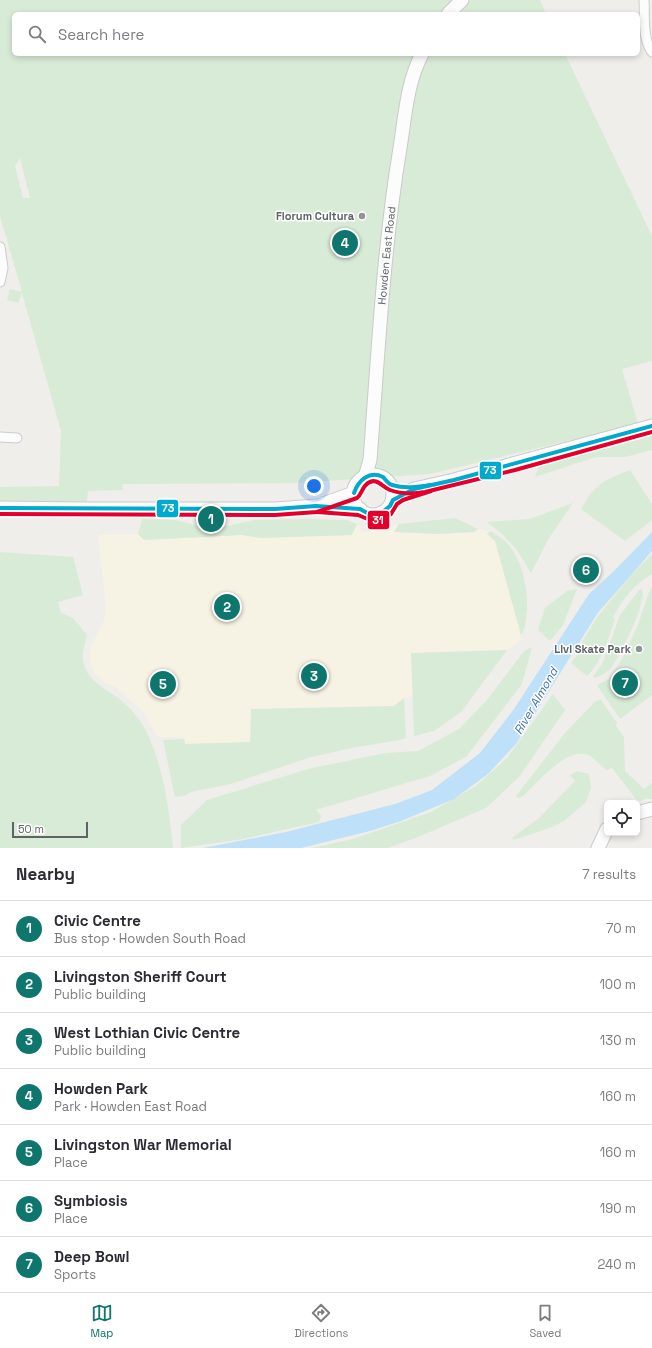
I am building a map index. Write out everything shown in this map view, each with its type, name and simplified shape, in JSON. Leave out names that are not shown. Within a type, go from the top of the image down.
[{"type":"main road","points":[[450,12],[462,0]]},
{"type":"main road","name":"Howden East Road","points":[[371,476],[370,460],[385,269],[393,192],[408,95],[417,64],[421,56]]},
{"type":"main road","points":[[393,500],[414,488],[454,480],[652,426]]},
{"type":"main road","points":[[371,476],[382,477],[390,484],[393,492],[393,500],[390,506],[380,514],[369,514],[360,509],[356,504],[354,493],[357,484],[371,476]]},
{"type":"main road","points":[[390,484],[414,488]]},
{"type":"main road","points":[[316,506],[354,493]]},
{"type":"main road","points":[[0,508],[275,509],[316,506],[360,509]]},
{"type":"main road","points":[[640,812],[652,809]]},
{"type":"street","points":[[644,0],[648,31],[647,45],[652,52]]},
{"type":"street","points":[[0,247],[3,268],[0,282]]},
{"type":"street","points":[[0,437],[17,438]]},
{"type":"shaded area","points":[[357,524],[363,532],[399,524],[395,532],[439,534],[474,532],[478,529],[490,531],[487,534],[495,541],[521,635],[518,642],[507,650],[412,653],[413,696],[404,698],[394,706],[251,709],[251,742],[185,744],[184,737],[158,737],[143,711],[114,686],[105,683],[97,676],[92,667],[90,657],[91,646],[104,621],[106,607],[98,535],[138,534],[144,540],[242,535],[261,538],[351,535]]},
{"type":"green space","points":[[0,0],[540,0],[545,12],[12,12],[12,56],[566,56],[652,236],[652,361],[622,369],[638,424],[430,474],[295,483],[122,484],[123,490],[88,491],[87,501],[62,503],[0,501],[0,487],[59,486],[61,431],[22,293],[18,303],[7,300],[10,289],[22,292],[0,216]],"holes":[[[20,158],[30,198],[23,198],[15,166]]]},
{"type":"green space","points":[[652,432],[652,450],[625,457],[596,457],[535,477],[541,461]]},
{"type":"green space","points":[[630,470],[652,504],[652,520],[625,541],[581,509],[589,496],[598,486],[610,478]]},
{"type":"green space","points":[[573,503],[549,538],[531,573],[517,550],[503,535],[487,522],[529,519]]},
{"type":"green space","points":[[455,518],[478,529],[474,532],[439,534],[394,532],[399,524]]},
{"type":"green space","points":[[142,519],[176,520],[202,527],[228,526],[254,520],[304,519],[347,520],[357,524],[352,535],[261,538],[242,535],[144,540],[138,534]]},
{"type":"green space","points":[[490,531],[504,540],[511,547],[524,576],[527,608],[525,627],[521,635],[495,541],[487,534]]},
{"type":"green space","points":[[0,552],[73,557],[83,595],[58,602],[61,613],[73,618],[87,635],[83,656],[84,666],[87,672],[96,682],[118,698],[131,710],[142,723],[147,733],[162,775],[170,819],[173,848],[0,848]]},
{"type":"green space","points":[[652,554],[652,574],[634,587],[621,604],[613,617],[615,618],[613,625],[601,657],[587,676],[571,663],[579,652],[578,648],[598,616],[633,573]]},
{"type":"green space","name":"Livi Skate Park","points":[[652,587],[652,695],[620,719],[597,685],[609,679],[622,659],[638,625]]},
{"type":"green space","points":[[577,589],[563,625],[550,641],[538,630],[545,608],[567,591]]},
{"type":"green space","points":[[640,589],[642,589],[643,598],[641,600],[641,605],[619,655],[608,671],[595,678],[593,677],[603,662],[620,615]]},
{"type":"green space","points":[[532,647],[522,684],[466,757],[430,776],[316,810],[321,816],[319,822],[243,839],[181,848],[181,825],[207,800],[308,769],[385,753],[418,751],[459,729],[487,700],[524,651]]},
{"type":"green space","points":[[507,650],[461,712],[434,731],[414,736],[411,653]]},
{"type":"green space","points":[[553,694],[565,710],[519,777],[486,808],[388,848],[312,848],[353,839],[431,812],[476,786],[507,758]]},
{"type":"green space","points":[[404,698],[406,738],[308,758],[231,784],[191,792],[184,796],[175,797],[163,740],[184,739],[185,744],[250,742],[251,709],[394,706]]},
{"type":"green space","points":[[601,700],[617,723],[616,726],[624,737],[625,771],[644,789],[652,783],[652,799],[648,798],[641,801],[636,799],[612,768],[607,770],[590,756],[581,754],[563,760],[544,775],[522,797],[518,798],[516,796],[565,733],[596,701]]},
{"type":"green space","points":[[577,771],[589,774],[591,788],[586,802],[564,821],[552,827],[514,840],[512,838],[539,818],[575,781],[570,775]]},
{"type":"water","name":"River Almond","points":[[652,532],[652,551],[597,614],[516,744],[488,774],[454,799],[401,821],[370,831],[301,848],[203,848],[286,832],[395,804],[432,790],[480,753],[514,709],[589,594]]},
{"type":"transit line","name":"73","points":[[0,508],[275,509],[316,506],[360,509],[369,514],[380,514],[390,506],[393,500],[414,489],[454,480],[652,426]]},
{"type":"transit line","name":"31","points":[[0,514],[275,515],[317,512],[357,498],[363,488],[371,481],[377,482],[387,489],[399,492],[425,492],[515,470],[652,432]]},
{"type":"transit line","name":"73","points":[[354,493],[361,481],[373,475],[383,477],[389,484],[402,487],[430,485]]},
{"type":"transit line","name":"31","points":[[317,512],[358,515],[370,520],[381,520],[391,514],[397,504],[403,500],[431,491]]},
{"type":"place","name":"Florum Cultura","points":[[362,216]]},
{"type":"place","name":"Howden Park","points":[[345,243]]},
{"type":"place","name":"Civic Centre","points":[[211,519]]},
{"type":"place","name":"Symbiosis","points":[[586,570]]},
{"type":"place","name":"Livingston Sheriff Court","points":[[227,607]]},
{"type":"place","name":"Livi Skate Park","points":[[639,649]]},
{"type":"place","name":"West Lothian Civic Centre","points":[[314,676]]},
{"type":"place","name":"Deep Bowl","points":[[625,683]]},
{"type":"place","name":"Livingston War Memorial","points":[[163,684]]}]
